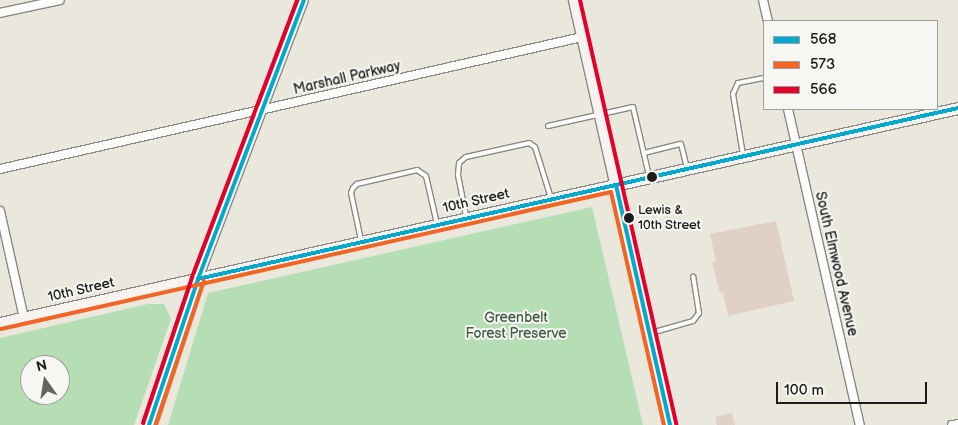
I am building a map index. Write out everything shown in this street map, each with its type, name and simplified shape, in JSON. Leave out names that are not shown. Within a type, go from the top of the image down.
[{"type":"street","points":[[0,14],[60,0]]},
{"type":"street","points":[[149,425],[198,279],[260,110],[304,0]]},
{"type":"street","points":[[574,0],[670,425]]},
{"type":"street","points":[[763,0],[768,20]]},
{"type":"street","name":"Marshall Parkway","points":[[0,169],[582,37]]},
{"type":"street","name":"10th Street","points":[[0,323],[958,108]]},
{"type":"street","name":"South Elmwood Avenue","points":[[788,110],[860,425]]},
{"type":"street","points":[[0,211],[24,318]]},
{"type":"street","points":[[952,425],[958,424]]},
{"type":"lane","points":[[743,156],[733,94],[738,84],[763,78]]},
{"type":"lane","points":[[548,126],[632,107],[650,177]]},
{"type":"lane","points":[[466,218],[458,175],[459,163],[466,157],[529,143],[535,146],[551,199]]},
{"type":"lane","points":[[644,153],[681,144],[687,169]]},
{"type":"lane","points":[[362,242],[351,193],[353,188],[357,184],[417,170],[426,176],[437,225]]},
{"type":"lane","points":[[649,333],[693,321],[699,313],[692,276]]},
{"type":"green space","name":"Greenbelt Forest Preserve","points":[[592,207],[643,425],[168,425],[208,293]]},
{"type":"green space","points":[[148,304],[164,304],[171,319],[134,425],[0,425],[0,338]]},
{"type":"building","points":[[776,221],[794,301],[728,316],[723,292],[720,293],[712,263],[716,261],[710,234]]},
{"type":"building","points":[[732,413],[735,425],[717,425],[715,417]]},
{"type":"transit line","name":"566","points":[[143,423],[192,277],[297,0]]},
{"type":"transit line","name":"568","points":[[149,425],[198,279],[304,0]]},
{"type":"transit line","name":"566","points":[[580,0],[676,424]]},
{"type":"transit line","name":"568","points":[[198,279],[958,108]]},
{"type":"transit line","name":"568","points":[[616,185],[670,425]]},
{"type":"transit line","name":"573","points":[[1,329],[611,192],[664,425]]},
{"type":"transit line","name":"573","points":[[156,425],[204,281]]},
{"type":"place","name":"Lewis & 10th Street","points":[[629,218]]}]
